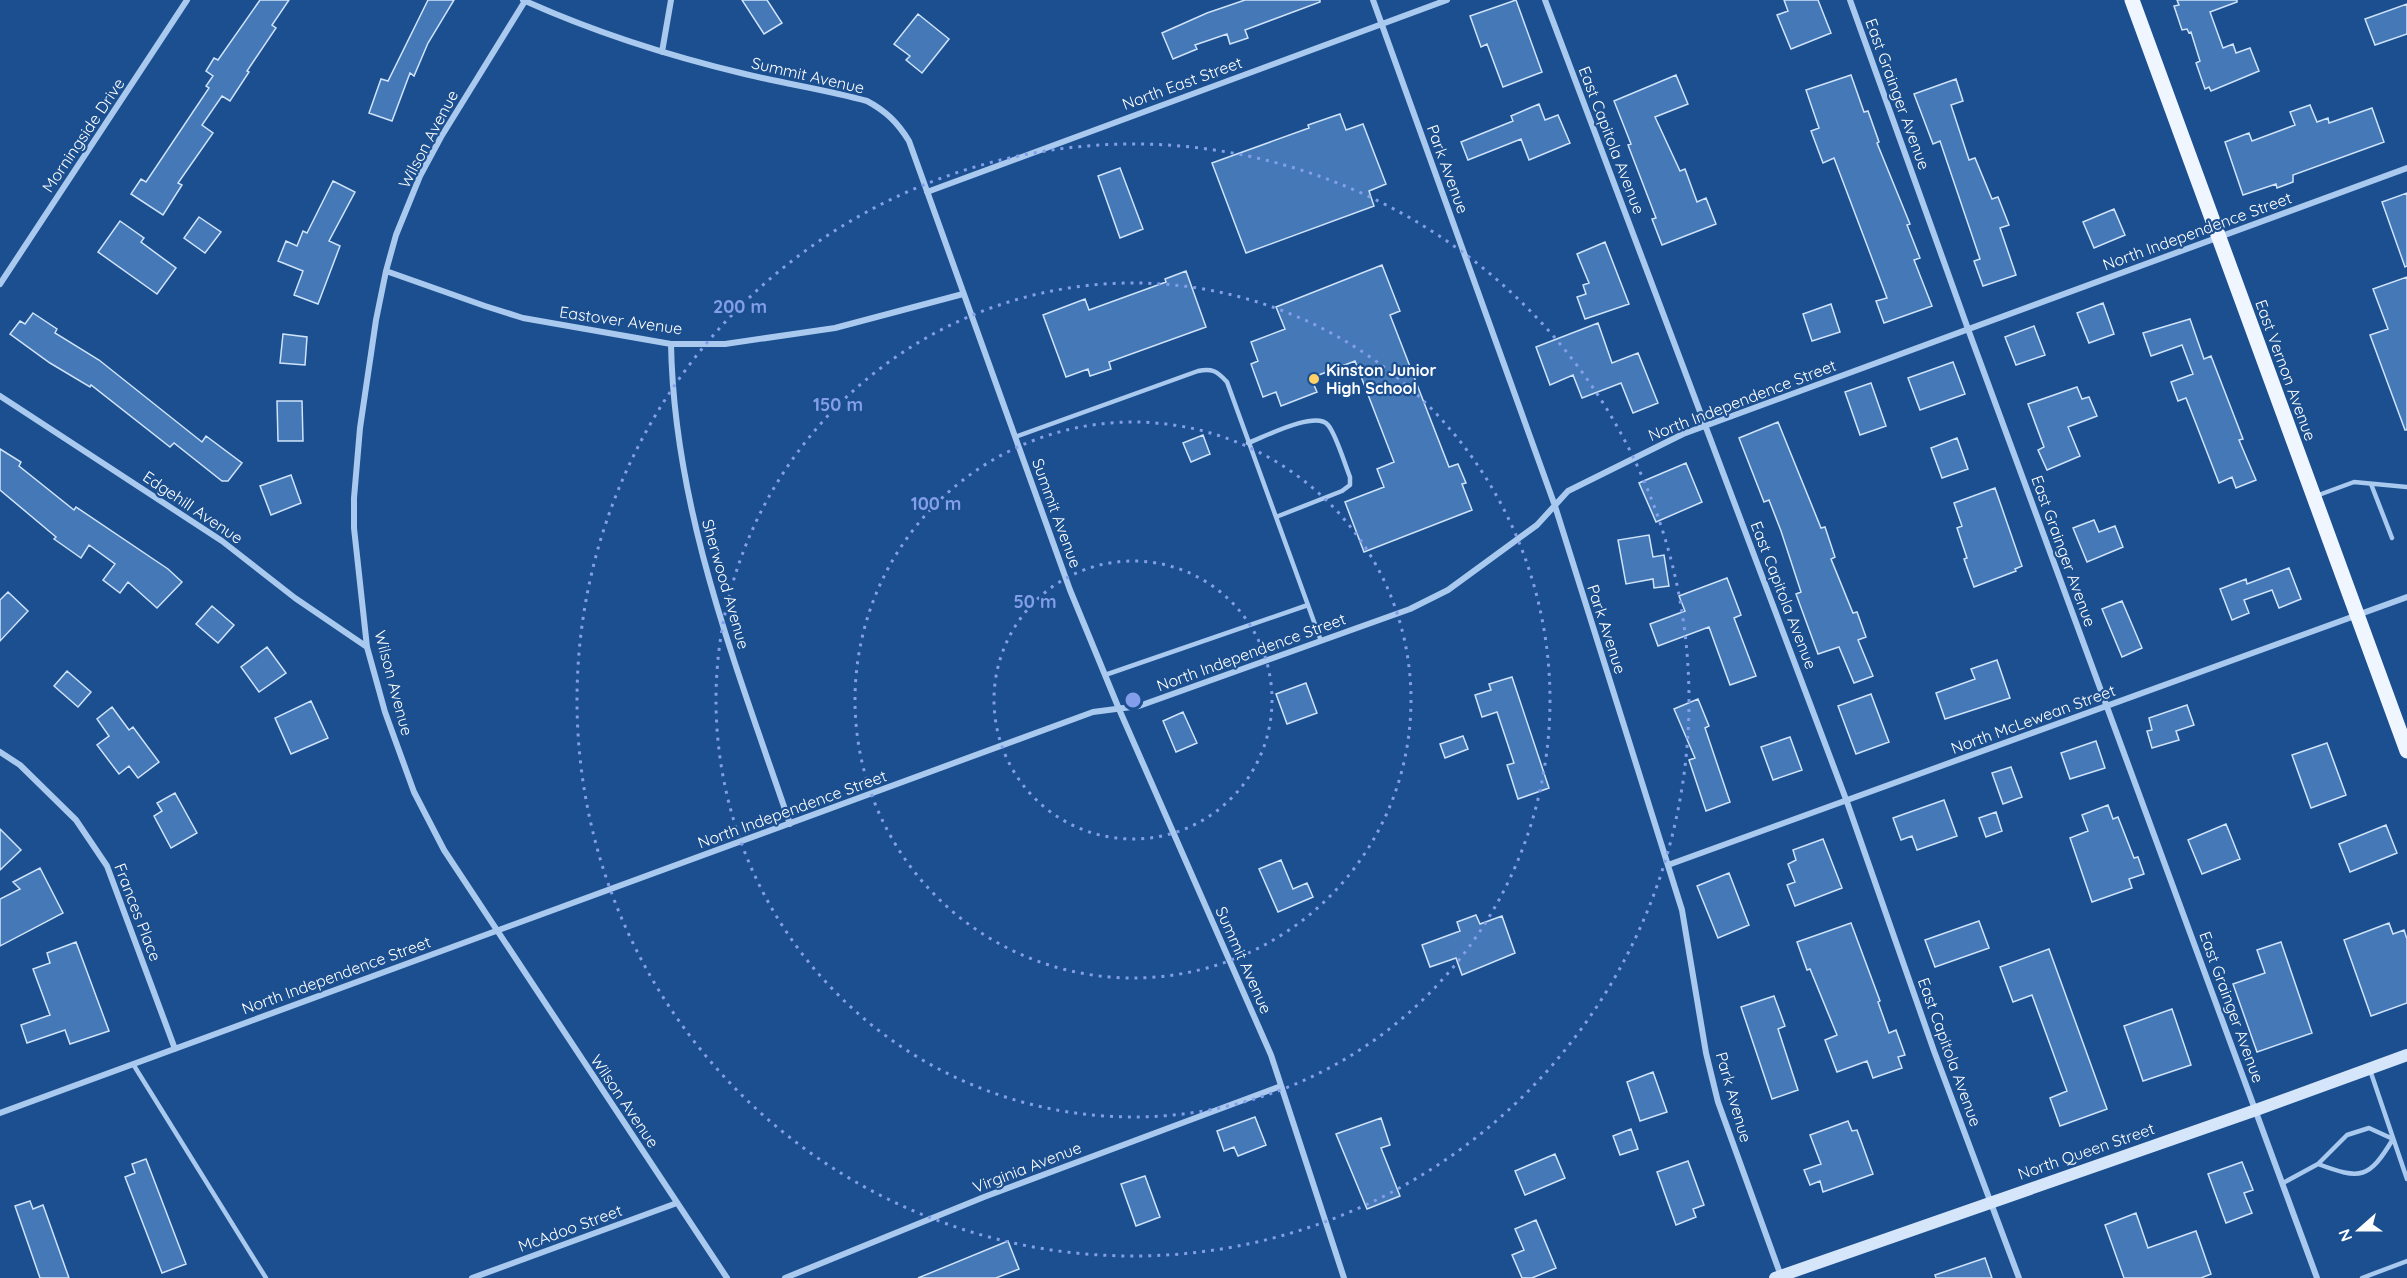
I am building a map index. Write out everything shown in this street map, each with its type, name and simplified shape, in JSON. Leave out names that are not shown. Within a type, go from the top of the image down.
[{"type":"main road","name":"East Vernon Avenue","points":[[2132,0],[2407,751]]},
{"type":"main road","name":"North Queen Street","points":[[1778,1277],[2407,1055]]},
{"type":"street","name":"Morningside Drive","points":[[0,284],[187,0]]},
{"type":"street","name":"Summit Avenue","points":[[524,0],[594,30],[662,52],[744,74],[853,97],[880,108],[898,123],[909,141],[1070,590],[1119,709],[1270,1055],[1344,1278]]},
{"type":"street","name":"Wilson Avenue","points":[[524,0],[420,176],[396,235],[386,271],[364,390],[354,498],[354,528],[367,647],[385,712],[414,792],[444,850],[728,1278]]},
{"type":"street","points":[[662,52],[671,0]]},
{"type":"street","name":"Park Avenue","points":[[1373,0],[1555,506],[1682,910],[1706,1053],[1718,1102],[1778,1277]]},
{"type":"street","name":"North East Street","points":[[927,192],[1447,0]]},
{"type":"street","name":"East Capitola Avenue","points":[[1545,0],[1847,802],[1934,1051],[2019,1278]]},
{"type":"street","name":"East Grainger Avenue","points":[[1850,0],[1968,329],[2317,1278]]},
{"type":"street","name":"North Independence Street","points":[[0,1113],[1093,712],[1139,706],[1410,609],[1448,590],[1537,525],[1568,491],[1683,434],[2407,168]]},
{"type":"street","name":"Eastover Avenue","points":[[386,271],[523,318],[671,344],[725,344],[835,328],[963,294]]},
{"type":"street","name":"Sherwood Avenue","points":[[671,344],[671,376],[685,483],[695,531],[749,704],[790,824]]},
{"type":"street","name":"Edgehill Avenue","points":[[0,396],[222,541],[295,598],[367,647]]},
{"type":"street","name":"North McLewean Street","points":[[1668,865],[1847,802],[2407,597]]},
{"type":"street","name":"Frances Place","points":[[0,752],[20,765],[76,820],[107,866],[175,1048]]},
{"type":"street","name":"Virginia Avenue","points":[[785,1278],[984,1197],[1281,1086]]},
{"type":"street","name":"McAdoo Street","points":[[472,1278],[677,1203]]},
{"type":"lane","points":[[1015,437],[1208,369],[1218,371],[1227,382],[1321,641]]},
{"type":"lane","points":[[1248,443],[1305,421],[1317,419],[1329,425],[1350,477],[1350,485],[1342,491],[1276,518]]},
{"type":"lane","points":[[2314,497],[2354,482],[2407,487]]},
{"type":"lane","points":[[2371,484],[2392,538]]},
{"type":"lane","points":[[1105,675],[1308,605]]},
{"type":"lane","points":[[133,1064],[266,1278]]},
{"type":"lane","points":[[2370,1069],[2407,1179]]},
{"type":"lane","points":[[2283,1183],[2318,1164],[2347,1135],[2369,1128],[2393,1139]]},
{"type":"lane","points":[[2318,1164],[2346,1174],[2364,1172],[2379,1163],[2393,1139]]},
{"type":"lane","points":[[2361,1278],[2407,1261]]},
{"type":"building","points":[[260,0],[289,0],[272,25],[276,28],[230,101],[222,96],[202,125],[213,133],[178,183],[182,185],[163,215],[131,194],[141,179],[146,182],[209,88],[206,86],[213,76],[206,71],[214,58],[218,60]]},
{"type":"building","points":[[428,0],[454,0],[428,43],[414,76],[410,73],[392,121],[369,113],[381,79],[388,81]]},
{"type":"building","points":[[742,0],[767,0],[782,23],[764,34]]},
{"type":"building","points":[[1245,0],[1320,0],[1320,2],[1245,30],[1248,38],[1230,44],[1227,34],[1195,45],[1197,49],[1173,59],[1162,33],[1207,13]]},
{"type":"building","points":[[1516,0],[1542,72],[1503,87],[1487,44],[1481,47],[1470,16]]},
{"type":"building","points":[[1784,0],[1818,0],[1831,33],[1791,49],[1777,15],[1788,11]]},
{"type":"building","points":[[2177,0],[2237,0],[2237,2],[2210,12],[2223,48],[2233,44],[2236,53],[2250,48],[2259,71],[2211,91],[2209,87],[2205,89],[2196,63],[2200,61],[2191,32],[2189,33],[2187,29],[2182,30],[2174,6],[2179,5]]},
{"type":"building","points":[[2407,4],[2407,34],[2375,45],[2365,19]]},
{"type":"building","points":[[918,14],[949,39],[922,73],[906,60],[910,56],[894,44]]},
{"type":"building","points":[[1676,75],[1688,104],[1655,117],[1680,171],[1685,169],[1697,202],[1706,198],[1716,224],[1662,245],[1652,219],[1656,218],[1614,101]]},
{"type":"building","points":[[1851,75],[1864,112],[1868,111],[1879,142],[1877,143],[1910,224],[1907,225],[1920,258],[1914,260],[1932,306],[1884,323],[1876,301],[1887,298],[1834,158],[1823,163],[1811,131],[1819,128],[1806,90]]},
{"type":"building","points":[[1956,79],[1963,101],[1951,105],[1969,160],[1975,158],[1992,199],[1998,197],[2009,225],[2000,228],[2016,275],[1983,286],[1974,261],[1980,259],[1940,141],[1933,144],[1914,94]]},
{"type":"building","points":[[1539,104],[1545,120],[1558,115],[1570,143],[1529,160],[1521,139],[1468,160],[1461,142],[1513,121],[1511,116]]},
{"type":"building","points":[[2310,105],[2317,122],[2328,118],[2329,123],[2372,108],[2384,142],[2293,175],[2293,182],[2277,188],[2276,184],[2243,195],[2225,142],[2249,133],[2252,141],[2295,125],[2290,112]]},
{"type":"building","points":[[1340,114],[1346,130],[1363,124],[1386,184],[1369,191],[1374,206],[1246,253],[1212,163],[1309,128],[1308,125]]},
{"type":"building","points":[[1120,168],[1143,229],[1120,238],[1098,176]]},
{"type":"building","points":[[333,181],[355,192],[329,241],[340,246],[318,304],[294,295],[303,271],[278,261],[286,241],[297,246],[303,231],[307,233]]},
{"type":"building","points":[[2407,193],[2407,266],[2405,267],[2382,202]]},
{"type":"building","points":[[2114,209],[2125,235],[2094,248],[2083,222]]},
{"type":"building","points":[[199,217],[221,232],[205,253],[184,238]]},
{"type":"building","points":[[120,221],[144,238],[141,242],[176,268],[157,294],[98,252]]},
{"type":"building","points":[[1605,242],[1629,304],[1585,319],[1577,297],[1586,294],[1583,285],[1589,283],[1577,254]]},
{"type":"building","points":[[1382,265],[1400,311],[1390,315],[1449,467],[1458,464],[1466,483],[1462,484],[1472,510],[1364,552],[1345,502],[1384,487],[1377,469],[1394,462],[1355,361],[1311,378],[1317,392],[1281,406],[1276,392],[1263,397],[1251,364],[1258,361],[1251,342],[1285,329],[1276,307]]},
{"type":"building","points":[[1186,271],[1206,327],[1109,362],[1111,369],[1090,376],[1088,369],[1066,377],[1043,315],[1085,299],[1089,310],[1166,282],[1165,279]]},
{"type":"building","points":[[2407,277],[2407,430],[2405,430],[2370,335],[2388,329],[2373,289]]},
{"type":"building","points":[[2103,303],[2114,334],[2089,343],[2077,313]]},
{"type":"building","points":[[1831,304],[1840,332],[1812,341],[1803,314]]},
{"type":"building","points":[[33,313],[57,329],[55,333],[99,360],[202,442],[206,436],[242,463],[228,481],[222,481],[174,443],[170,447],[91,385],[90,387],[50,363],[10,334],[20,321],[25,324]]},
{"type":"building","points":[[2190,319],[2204,359],[2211,356],[2243,439],[2239,440],[2256,480],[2236,488],[2232,477],[2219,483],[2186,398],[2178,401],[2171,382],[2193,374],[2182,345],[2151,356],[2143,333]]},
{"type":"building","points":[[1598,323],[1612,363],[1638,353],[1658,403],[1633,413],[1621,383],[1582,398],[1573,375],[1550,385],[1536,347]]},
{"type":"building","points":[[2034,326],[2045,355],[2016,365],[2005,337]]},
{"type":"building","points":[[283,334],[307,337],[305,365],[280,363]]},
{"type":"building","points":[[1953,362],[1965,394],[1920,410],[1908,378]]},
{"type":"building","points":[[1871,383],[1886,426],[1860,435],[1845,392]]},
{"type":"building","points":[[2077,387],[2082,399],[2089,397],[2097,416],[2068,427],[2080,456],[2047,470],[2038,450],[2044,447],[2028,404]]},
{"type":"building","points":[[277,401],[302,401],[303,441],[278,441]]},
{"type":"building","points":[[1778,422],[1821,528],[1825,527],[1835,557],[1831,559],[1853,613],[1857,612],[1866,637],[1858,640],[1873,676],[1854,683],[1839,647],[1818,654],[1796,594],[1801,592],[1781,531],[1769,500],[1764,502],[1739,438]]},
{"type":"building","points":[[1203,435],[1210,454],[1191,462],[1183,443]]},
{"type":"building","points":[[1957,438],[1968,469],[1942,478],[1931,448]]},
{"type":"building","points":[[0,449],[21,462],[19,466],[74,510],[76,507],[168,569],[182,582],[157,608],[128,582],[120,593],[103,580],[115,564],[89,545],[81,558],[54,539],[56,537],[0,490]]},
{"type":"building","points":[[1686,463],[1702,502],[1656,522],[1639,483]]},
{"type":"building","points":[[291,475],[301,503],[271,515],[260,486]]},
{"type":"building","points":[[1995,488],[2022,566],[2015,569],[2016,571],[1974,587],[1964,559],[1967,558],[1957,528],[1962,526],[1954,503]]},
{"type":"building","points":[[2094,520],[2099,532],[2115,526],[2123,547],[2087,562],[2073,528]]},
{"type":"building","points":[[1649,535],[1653,557],[1664,555],[1669,586],[1654,588],[1653,579],[1626,584],[1618,540]]},
{"type":"building","points":[[2289,568],[2301,599],[2279,608],[2272,590],[2244,600],[2249,613],[2232,620],[2220,589],[2246,579],[2247,584]]},
{"type":"building","points":[[1727,578],[1741,615],[1734,618],[1756,676],[1730,685],[1709,627],[1658,646],[1650,624],[1685,611],[1679,596]]},
{"type":"building","points":[[8,592],[28,611],[0,641],[0,600]]},
{"type":"building","points":[[2122,601],[2142,648],[2122,657],[2102,609]]},
{"type":"building","points":[[212,606],[234,625],[218,643],[196,624]]},
{"type":"building","points":[[267,647],[286,673],[259,692],[241,667]]},
{"type":"building","points":[[1997,660],[2010,698],[1945,719],[1936,693],[1975,679],[1971,669]]},
{"type":"building","points":[[67,671],[91,692],[78,707],[54,686]]},
{"type":"building","points":[[1512,677],[1549,788],[1518,799],[1507,765],[1514,763],[1497,712],[1482,717],[1475,695],[1491,690],[1489,684]]},
{"type":"building","points":[[1306,683],[1317,713],[1287,724],[1276,694]]},
{"type":"building","points":[[1871,694],[1889,742],[1856,754],[1838,706]]},
{"type":"building","points":[[1698,699],[1709,726],[1705,728],[1730,802],[1706,811],[1689,760],[1695,758],[1674,709]]},
{"type":"building","points":[[311,701],[328,738],[291,754],[275,718]]},
{"type":"building","points":[[2187,705],[2194,725],[2176,731],[2179,740],[2152,748],[2147,731],[2152,730],[2149,718]]},
{"type":"building","points":[[112,707],[129,730],[133,727],[159,762],[138,778],[129,766],[119,774],[97,745],[109,736],[97,719]]},
{"type":"building","points":[[1183,712],[1197,743],[1176,752],[1163,721]]},
{"type":"building","points":[[1463,736],[1468,749],[1445,758],[1440,744]]},
{"type":"building","points":[[1790,737],[1802,770],[1773,780],[1761,747]]},
{"type":"building","points":[[2096,741],[2105,768],[2070,779],[2061,753]]},
{"type":"building","points":[[2327,743],[2346,795],[2311,808],[2292,755]]},
{"type":"building","points":[[2011,767],[2022,797],[2003,804],[1992,773]]},
{"type":"building","points":[[175,793],[197,833],[171,848],[154,816],[162,811],[157,803]]},
{"type":"building","points":[[1944,800],[1957,836],[1917,850],[1912,836],[1901,840],[1893,818]]},
{"type":"building","points":[[2108,805],[2113,819],[2118,817],[2134,858],[2138,857],[2144,874],[2129,879],[2132,888],[2092,902],[2070,838],[2088,831],[2082,815]]},
{"type":"building","points":[[1996,812],[2002,831],[1986,837],[1979,818]]},
{"type":"building","points":[[2226,824],[2240,859],[2202,874],[2188,840]]},
{"type":"building","points":[[2386,825],[2397,853],[2350,872],[2339,844]]},
{"type":"building","points":[[0,829],[21,850],[0,870]]},
{"type":"building","points":[[1823,839],[1842,888],[1795,906],[1787,885],[1795,882],[1788,864],[1796,860],[1793,850]]},
{"type":"building","points":[[1281,860],[1293,889],[1307,883],[1313,897],[1278,912],[1259,869]]},
{"type":"building","points":[[40,868],[63,913],[0,946],[0,899],[20,889],[13,882]]},
{"type":"building","points":[[1729,873],[1749,925],[1718,938],[1697,886]]},
{"type":"building","points":[[1476,915],[1480,924],[1502,916],[1515,953],[1462,975],[1456,958],[1430,967],[1422,945],[1460,931],[1457,922]]},
{"type":"building","points":[[1979,921],[1989,948],[1935,967],[1925,940]]},
{"type":"building","points":[[1851,923],[1880,1001],[1878,1002],[1889,1033],[1896,1030],[1905,1055],[1898,1057],[1902,1068],[1873,1078],[1867,1061],[1837,1072],[1825,1040],[1837,1035],[1810,969],[1807,970],[1797,942]]},
{"type":"building","points":[[2389,923],[2393,934],[2404,930],[2407,939],[2407,1003],[2371,1016],[2344,940]]},
{"type":"building","points":[[76,942],[109,1031],[70,1044],[65,1030],[27,1043],[21,1025],[50,1015],[33,969],[50,963],[47,953]]},
{"type":"building","points":[[2281,942],[2312,1033],[2257,1052],[2233,984],[2265,973],[2257,950]]},
{"type":"building","points":[[2049,949],[2107,1109],[2060,1126],[2050,1098],[2067,1091],[2032,995],[2013,1002],[2000,967]]},
{"type":"building","points":[[1774,996],[1785,1026],[1778,1029],[1798,1090],[1772,1099],[1741,1007]]},
{"type":"building","points":[[2172,1009],[2191,1065],[2143,1081],[2124,1026]]},
{"type":"building","points":[[1653,1072],[1667,1112],[1640,1121],[1627,1082]]},
{"type":"building","points":[[1255,1117],[1266,1145],[1238,1156],[1234,1147],[1224,1151],[1217,1131]]},
{"type":"building","points":[[1381,1118],[1390,1145],[1381,1148],[1400,1196],[1367,1209],[1336,1134]]},
{"type":"building","points":[[1848,1121],[1852,1131],[1857,1130],[1873,1174],[1823,1192],[1820,1181],[1810,1185],[1804,1170],[1821,1164],[1810,1135]]},
{"type":"building","points":[[1631,1129],[1638,1149],[1620,1155],[1613,1136]]},
{"type":"building","points":[[1555,1154],[1565,1178],[1525,1195],[1515,1171]]},
{"type":"building","points":[[146,1159],[186,1264],[162,1273],[125,1177],[135,1173],[132,1164]]},
{"type":"building","points":[[1688,1161],[1704,1205],[1693,1209],[1696,1217],[1676,1225],[1657,1172]]},
{"type":"building","points":[[2242,1162],[2253,1190],[2244,1193],[2252,1213],[2226,1223],[2208,1174]]},
{"type":"building","points":[[1145,1176],[1160,1217],[1136,1226],[1121,1184]]},
{"type":"building","points":[[30,1201],[33,1209],[43,1205],[69,1278],[40,1278],[15,1206]]},
{"type":"building","points":[[2136,1213],[2148,1248],[2196,1231],[2211,1274],[2201,1278],[2124,1278],[2105,1225]]},
{"type":"building","points":[[1536,1220],[1556,1268],[1532,1278],[1522,1278],[1512,1255],[1524,1250],[1515,1229]]},
{"type":"building","points":[[1008,1241],[1019,1269],[996,1278],[918,1278]]},
{"type":"building","points":[[1985,1258],[1992,1278],[1936,1278],[1935,1275]]},
{"type":"place","name":"Kinston Junior High School","points":[[1314,379]]}]
